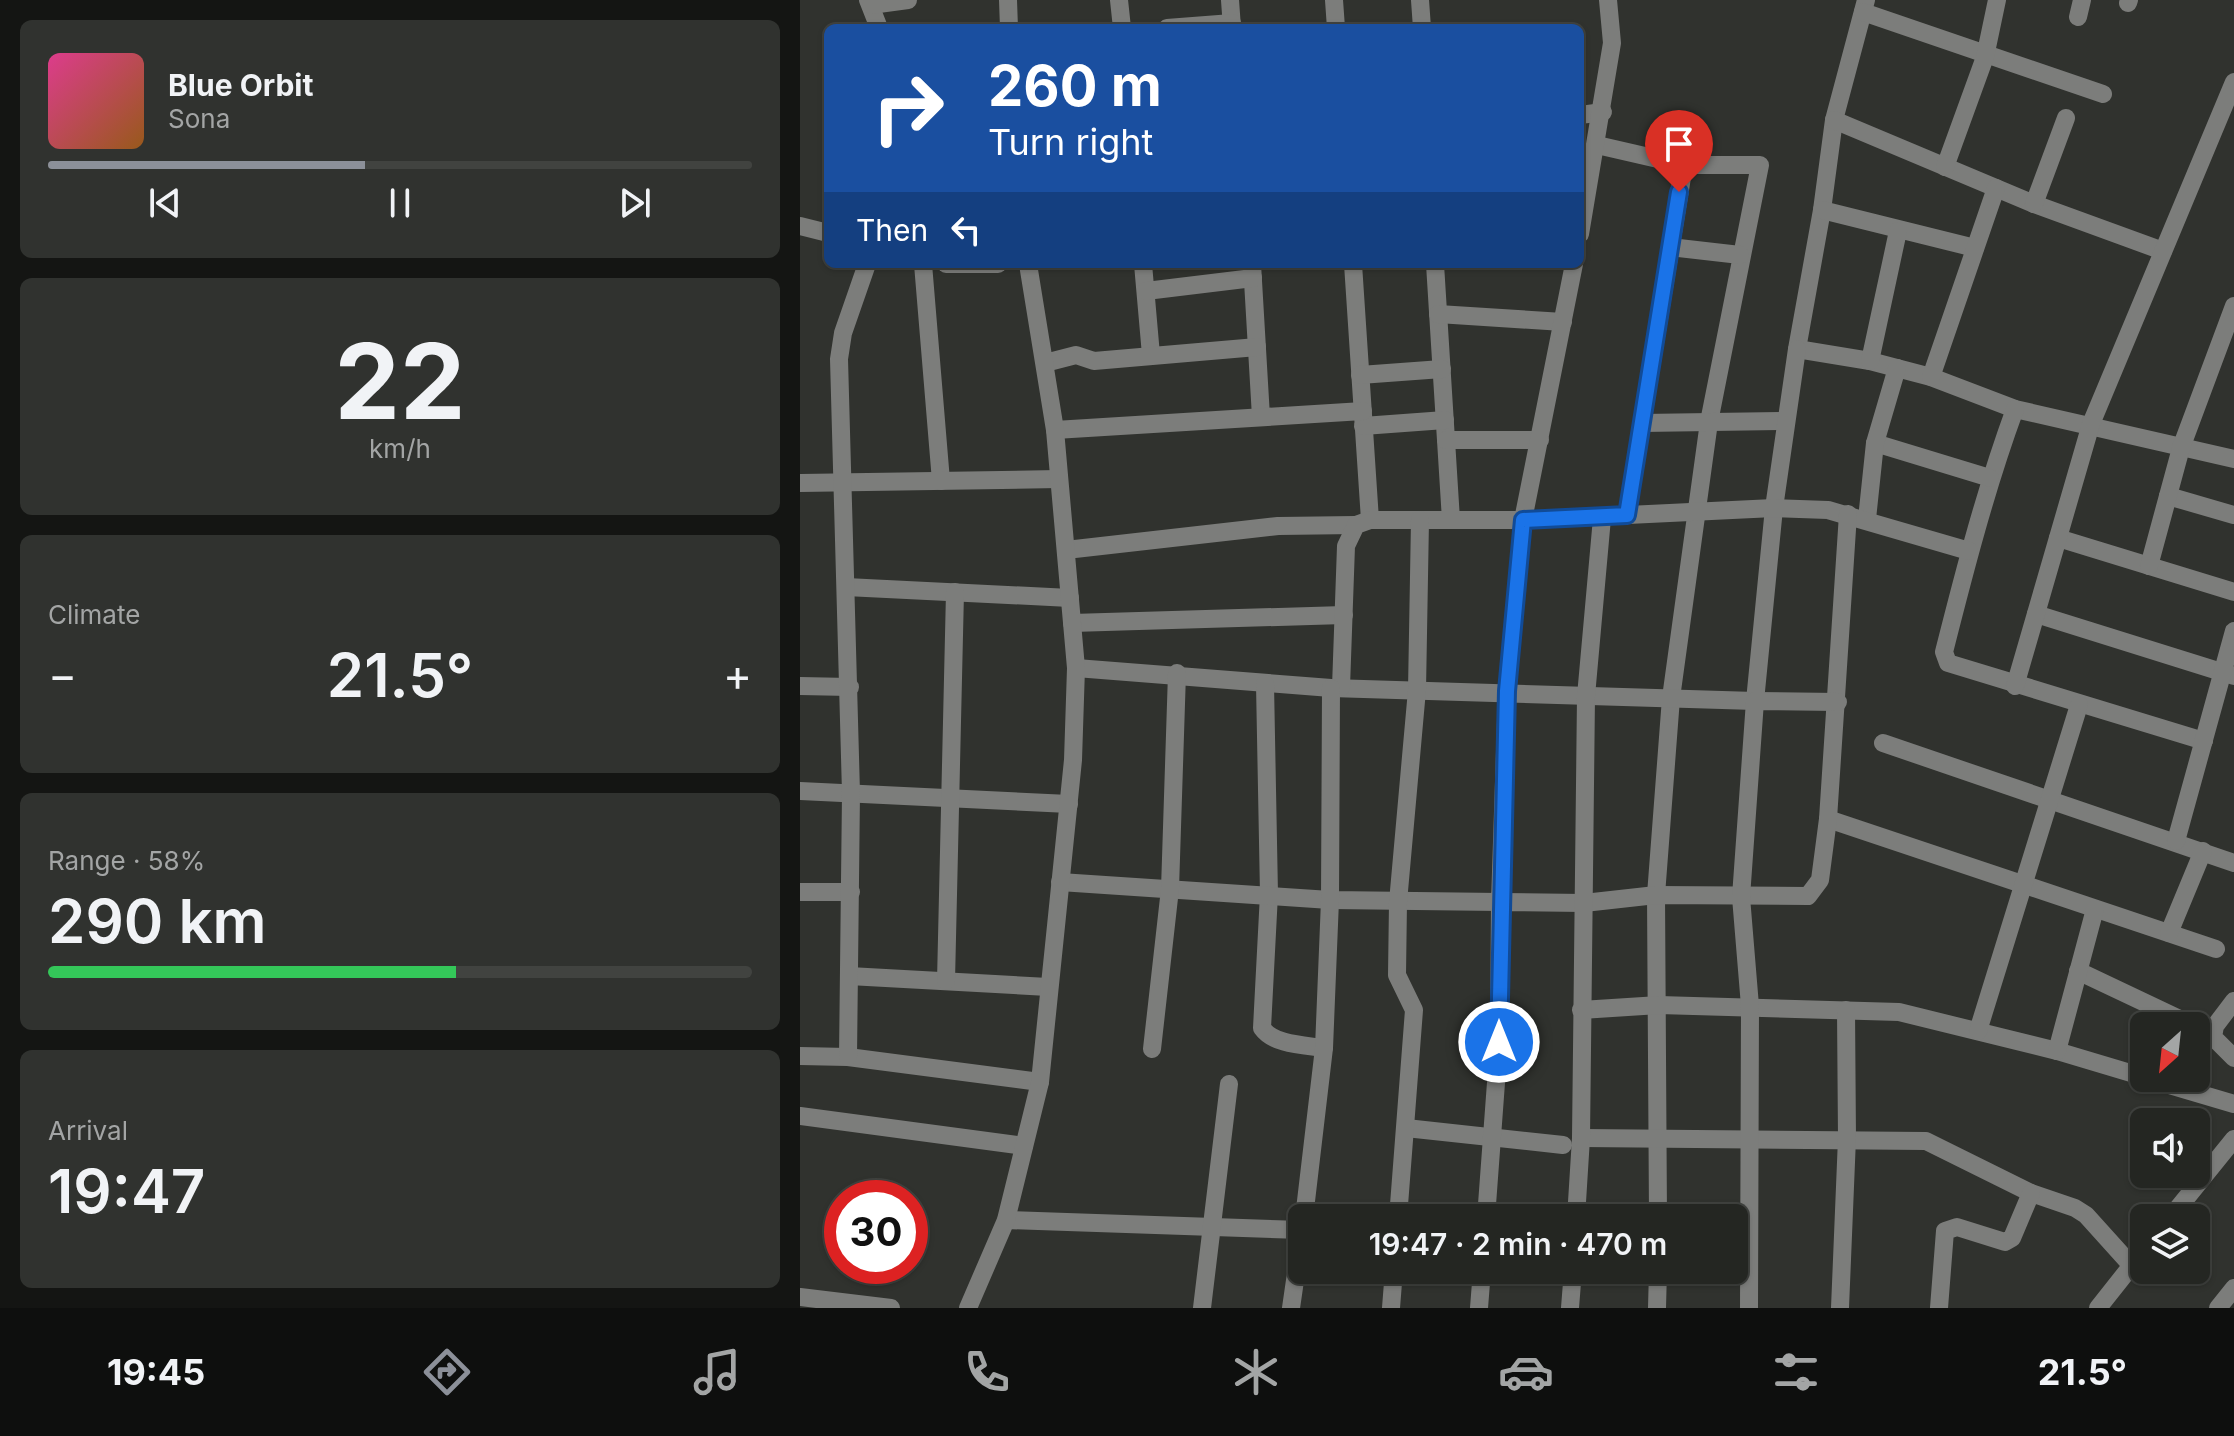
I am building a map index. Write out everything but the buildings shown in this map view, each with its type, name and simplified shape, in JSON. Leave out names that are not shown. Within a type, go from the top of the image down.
[{"type":"street","points":[[878,24],[870,2],[908,0]]},
{"type":"street","points":[[1008,0],[1009,24]]},
{"type":"street","points":[[1119,0],[1122,24]]},
{"type":"street","points":[[1230,0],[1232,24]]},
{"type":"street","points":[[1334,0],[1336,24]]},
{"type":"street","points":[[1420,0],[1422,24]]},
{"type":"street","points":[[1584,202],[1603,112],[1612,43],[1608,0]]},
{"type":"street","points":[[1945,167],[1985,57],[1997,0]]},
{"type":"street","points":[[1749,1308],[1750,1006],[1741,897],[1755,701],[1774,508],[1797,349],[1822,210],[1834,120],[1865,6],[1985,57],[2103,94]]},
{"type":"street","points":[[2015,686],[2091,424],[2234,82]]},
{"type":"street","points":[[1584,114],[1603,112]]},
{"type":"street","points":[[2034,204],[2066,118]]},
{"type":"street","points":[[1834,120],[2034,204],[2163,251]]},
{"type":"street","points":[[1597,145],[1684,165],[1760,165],[1709,422],[1671,698],[1656,895],[1658,1204]]},
{"type":"street","points":[[1627,515],[1684,165]]},
{"type":"street","points":[[1931,377],[1996,188]]},
{"type":"street","points":[[1822,210],[1975,248]]},
{"type":"street","points":[[800,226],[824,232]]},
{"type":"street","points":[[1870,361],[1898,231]]},
{"type":"street","points":[[1670,247],[1740,255]]},
{"type":"street","points":[[848,1057],[850,687],[839,359],[843,333],[866,268]]},
{"type":"street","points":[[923,268],[941,481]]},
{"type":"street","points":[[968,1308],[1006,1220],[1040,1082],[1069,804],[1076,668],[1055,430],[1029,268]]},
{"type":"street","points":[[1143,268],[1151,355]]},
{"type":"street","points":[[1306,1204],[1324,1048],[1336,687],[1344,615],[1346,546],[1363,523],[1363,418],[1353,268]]},
{"type":"street","points":[[1435,268],[1451,520]]},
{"type":"street","points":[[1487,1204],[1499,1042],[1507,691],[1523,520],[1573,268]]},
{"type":"street","points":[[1146,291],[1253,271],[1261,417]]},
{"type":"street","points":[[2149,566],[2181,448],[2234,306]]},
{"type":"street","points":[[1438,314],[1563,322]]},
{"type":"street","points":[[1045,363],[1076,355],[1094,361],[1257,347]]},
{"type":"street","points":[[1797,349],[1870,361],[1931,377],[2015,409],[2234,459]]},
{"type":"street","points":[[1867,519],[1875,443],[1897,368]]},
{"type":"street","points":[[1360,375],[1442,369]]},
{"type":"street","points":[[2015,409],[1990,478],[1969,551],[1944,652],[1948,663],[2015,686],[2204,741]]},
{"type":"street","points":[[1055,430],[1261,417],[1445,420]]},
{"type":"street","points":[[1642,423],[1786,421]]},
{"type":"street","points":[[1446,440],[1540,440]]},
{"type":"street","points":[[1875,443],[1990,478]]},
{"type":"street","points":[[800,483],[1059,479]]},
{"type":"street","points":[[2168,496],[2234,515]]},
{"type":"street","points":[[1066,550],[1278,526],[1420,520],[1602,518],[1774,508],[1848,514],[1969,551]]},
{"type":"street","points":[[1060,882],[1398,902],[1584,903],[1656,895],[1808,896],[1815,891],[1820,880],[1828,819],[1848,514]]},
{"type":"street","points":[[1577,1204],[1581,1138],[1586,696],[1602,518]]},
{"type":"street","points":[[1399,1204],[1414,1010],[1397,975],[1398,902],[1417,690],[1420,520]]},
{"type":"street","points":[[2058,538],[2234,592]]},
{"type":"street","points":[[846,587],[1070,598]]},
{"type":"street","points":[[946,981],[955,592]]},
{"type":"street","points":[[2036,614],[2229,675]]},
{"type":"street","points":[[1072,623],[1344,615]]},
{"type":"street","points":[[2176,841],[2204,741],[2229,675],[2234,631]]},
{"type":"street","points":[[1076,668],[1177,673],[1265,684],[1838,702]]},
{"type":"street","points":[[1152,1049],[1170,889],[1177,673]]},
{"type":"street","points":[[1265,684],[1269,894],[1262,1028],[1268,1036],[1281,1041],[1324,1048]]},
{"type":"street","points":[[800,686],[850,687]]},
{"type":"street","points":[[1978,1031],[2079,705]]},
{"type":"street","points":[[1883,743],[2234,863]]},
{"type":"street","points":[[800,791],[1069,804]]},
{"type":"street","points":[[1828,819],[2216,949]]},
{"type":"street","points":[[2169,933],[2203,851]]},
{"type":"street","points":[[800,892],[851,892]]},
{"type":"street","points":[[2057,1051],[2095,909]]},
{"type":"street","points":[[2078,971],[2165,1012]]},
{"type":"street","points":[[849,976],[1048,987]]},
{"type":"street","points":[[2213,1037],[2215,1026],[2234,1001]]},
{"type":"street","points":[[1581,1010],[1659,1005],[1899,1012],[2057,1051],[2130,1073]]},
{"type":"street","points":[[1840,1308],[1847,1138],[1846,1010]]},
{"type":"street","points":[[2210,1035],[2234,1058]]},
{"type":"street","points":[[800,1056],[848,1057],[1040,1082]]},
{"type":"street","points":[[1202,1308],[1229,1084]]},
{"type":"street","points":[[2193,1092],[2234,1104]]},
{"type":"street","points":[[800,1116],[1024,1146]]},
{"type":"street","points":[[1406,1128],[1563,1145]]},
{"type":"street","points":[[1581,1138],[1926,1141],[2031,1193],[2086,1215],[2130,1264]]},
{"type":"street","points":[[2181,1204],[2234,1139]]},
{"type":"street","points":[[1939,1308],[1945,1231],[1957,1227],[2005,1242],[2012,1238],[2031,1193]]},
{"type":"street","points":[[1006,1220],[1288,1230]]},
{"type":"street","points":[[2098,1308],[2130,1268]]},
{"type":"street","points":[[1291,1308],[1294,1284]]},
{"type":"street","points":[[1391,1308],[1393,1284]]},
{"type":"street","points":[[1479,1308],[1481,1284]]},
{"type":"street","points":[[1570,1308],[1572,1284]]},
{"type":"street","points":[[1657,1308],[1658,1284]]},
{"type":"street","points":[[2218,1308],[2234,1288]]},
{"type":"street","points":[[800,1297],[891,1308]]},
{"type":"route","points":[[1499,1042],[1500,869],[1507,691],[1523,520],[1627,515],[1679,192]]}]
